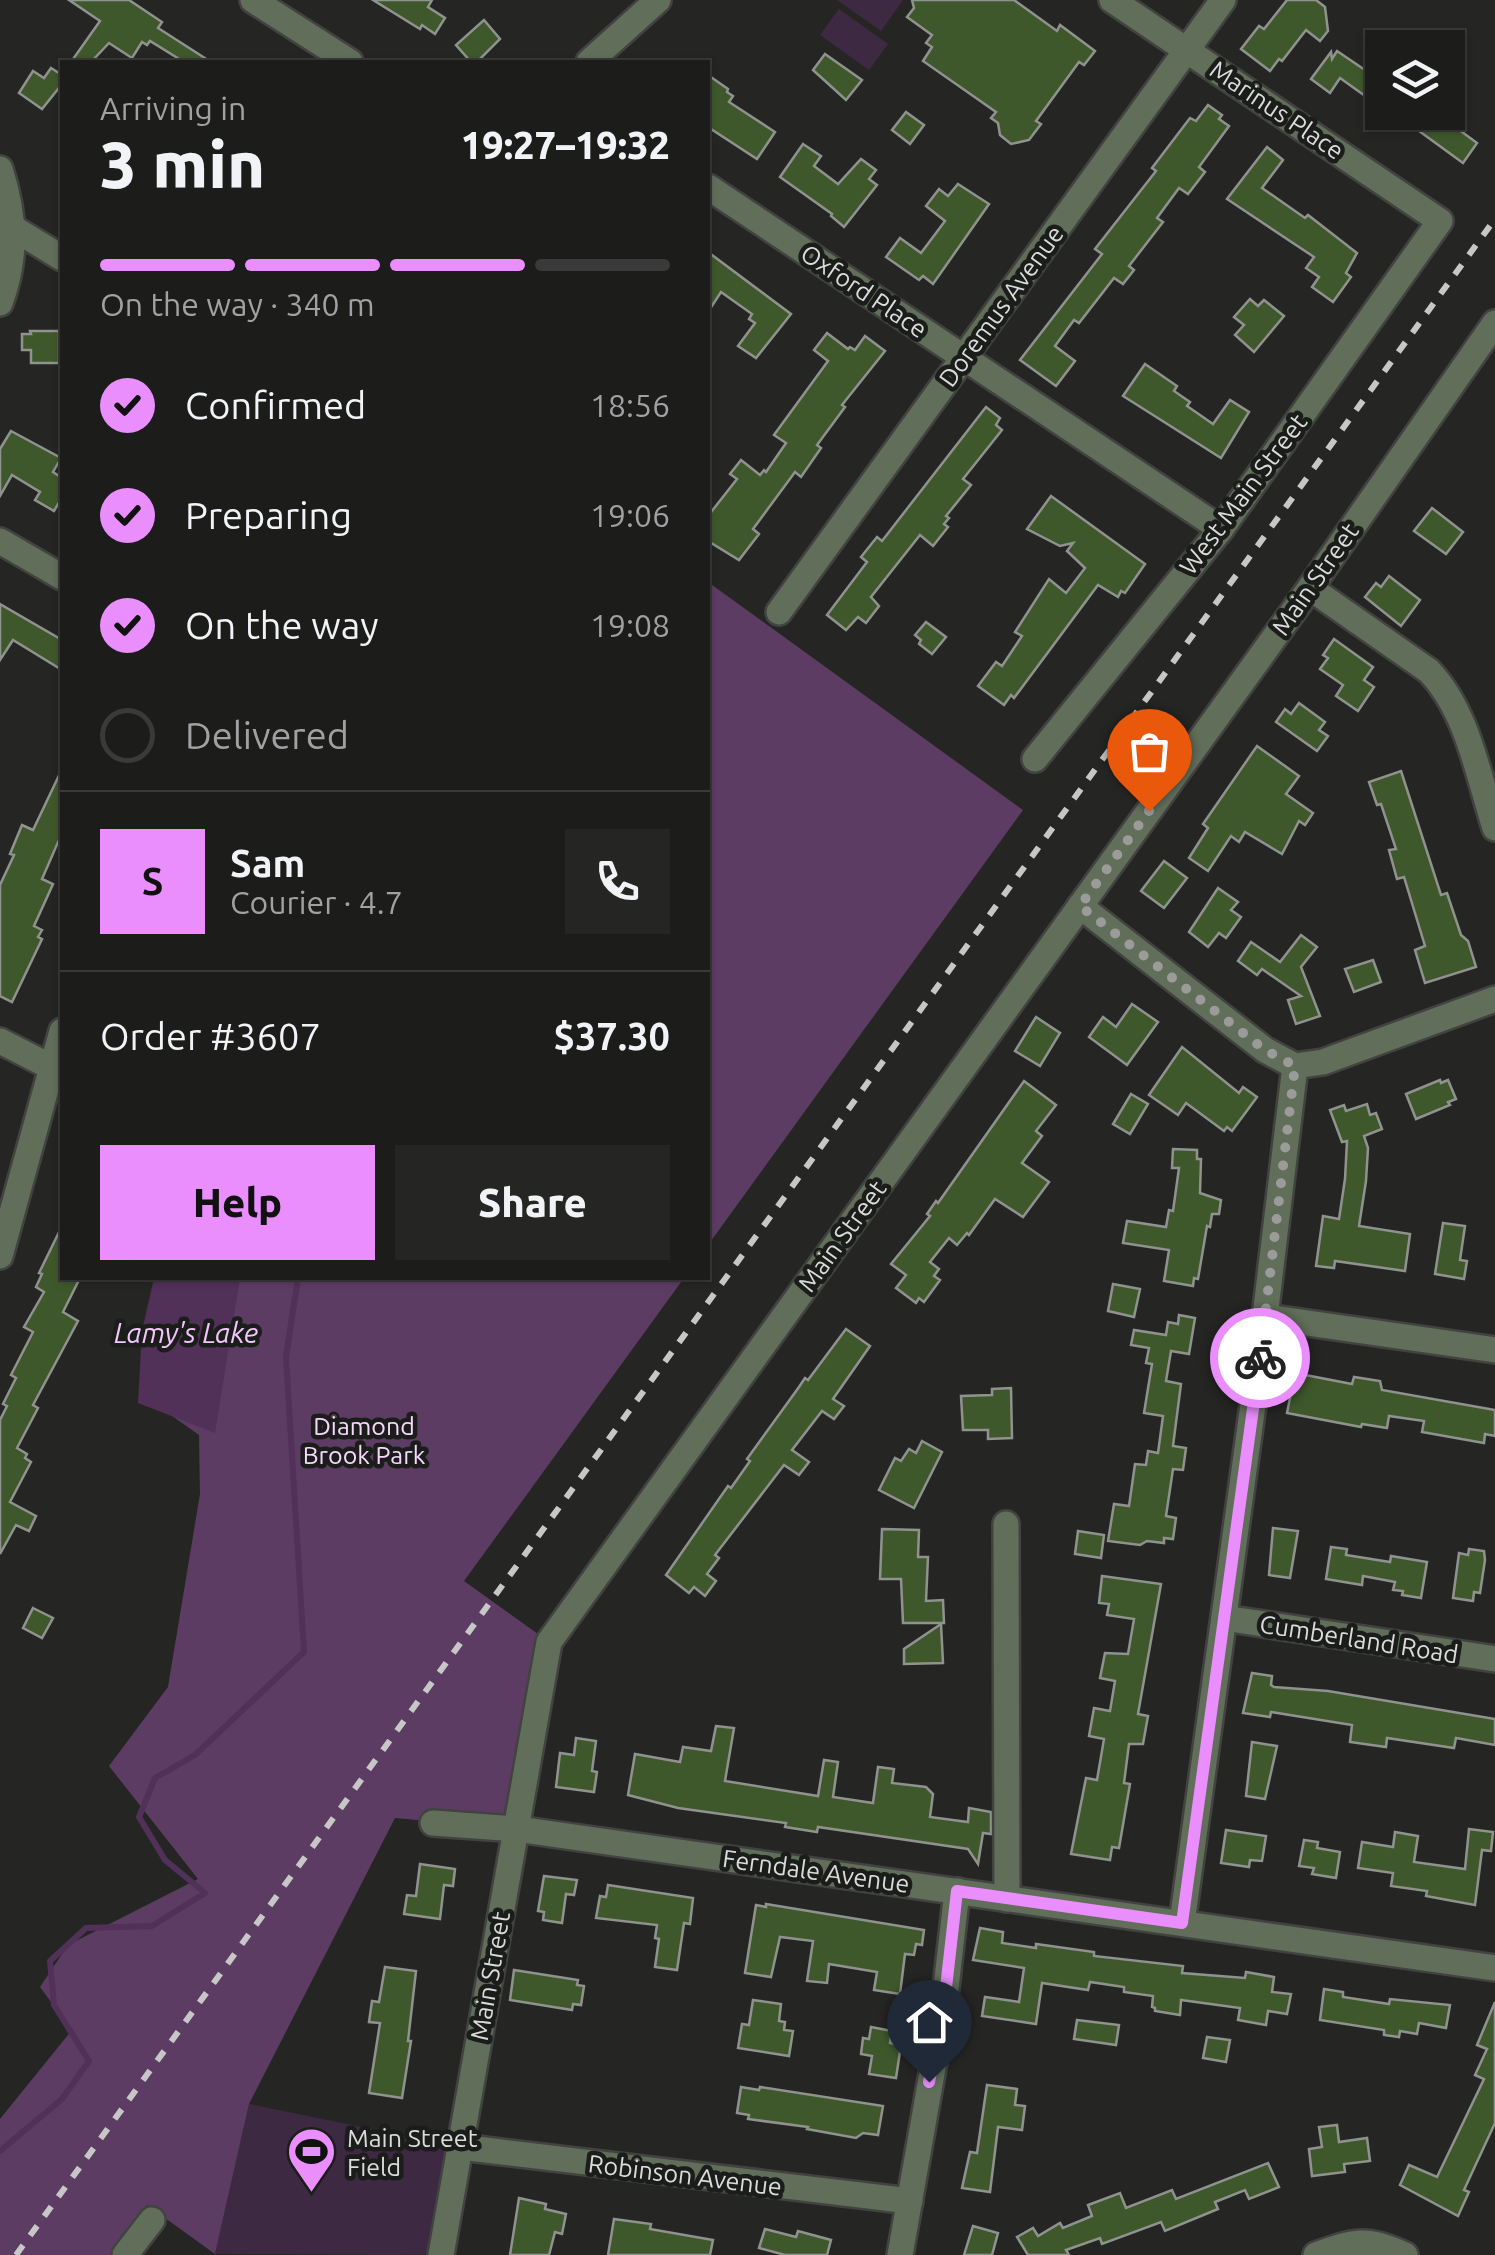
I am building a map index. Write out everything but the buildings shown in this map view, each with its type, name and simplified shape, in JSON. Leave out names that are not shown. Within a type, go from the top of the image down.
[{"type":"street","points":[[254,0],[347,60]]},
{"type":"street","points":[[591,60],[658,0]]},
{"type":"street","name":"Marinus Place","points":[[1112,0],[1440,221]]},
{"type":"street","name":"Doremus Avenue","points":[[779,612],[1223,0]]},
{"type":"street","points":[[0,169],[13,228],[13,254],[0,304]]},
{"type":"street","name":"Oxford Place","points":[[710,188],[1221,529]]},
{"type":"street","name":"West Main Street","points":[[1035,759],[1221,529],[1440,221]]},
{"type":"street","points":[[13,228],[60,257]]},
{"type":"street","name":"Main Street","points":[[441,2255],[549,1642],[1310,588],[1495,322]]},
{"type":"street","points":[[0,541],[60,576]]},
{"type":"street","points":[[1310,588],[1429,671],[1444,688],[1456,708],[1495,828]]},
{"type":"street","points":[[1080,906],[1265,1050],[1295,1066],[1323,1062],[1495,999]]},
{"type":"street","points":[[0,1256],[60,1038]]},
{"type":"street","points":[[0,1041],[51,1067]]},
{"type":"street","points":[[1182,1923],[1266,1317],[1295,1066]]},
{"type":"street","points":[[1266,1317],[1495,1350]]},
{"type":"street","points":[[1006,1524],[1007,1899]]},
{"type":"street","name":"Cumberland Road","points":[[1224,1618],[1495,1659]]},
{"type":"street","name":"Ferndale Avenue","points":[[433,1823],[516,1829],[1495,1968]]},
{"type":"street","points":[[900,2255],[944,2005],[957,1891]]},
{"type":"street","name":"Robinson Avenue","points":[[460,2146],[910,2201]]},
{"type":"street","points":[[125,2255],[152,2220]]},
{"type":"street","points":[[1316,2255],[1363,2241],[1380,2243],[1405,2255]]},
{"type":"shaded area","points":[[837,0],[903,0],[881,31]]},
{"type":"shaded area","points":[[839,9],[888,44],[869,70],[820,35]]},
{"type":"shaded area","points":[[249,2104],[460,2147],[441,2255],[215,2254]]},
{"type":"green space","points":[[710,583],[1023,810],[710,1242]]},
{"type":"green space","name":"Diamond Brook Park","points":[[155,1280],[683,1280],[464,1581],[549,1642],[517,1829],[395,1818],[249,2104],[215,2254],[147,2205],[110,2255],[0,2255],[0,2119],[72,2030],[40,1987],[68,1945],[198,1879],[109,1766],[168,1687],[200,1494],[199,1435],[144,1396]]},
{"type":"water","name":"Lamy's Lake","points":[[154,1280],[240,1280],[215,1433],[138,1403],[142,1331]]},
{"type":"waterway","points":[[0,2151],[62,2099],[89,2061],[54,2005],[50,1961],[86,1928],[152,1926],[205,1893],[165,1860],[139,1817],[155,1778],[195,1755],[304,1652],[286,1357],[298,1280]]},
{"type":"railway","points":[[16,2255],[1495,219]]},
{"type":"way so far","points":[[1149,811],[1080,906],[1265,1050],[1295,1066],[1260,1358]]},
{"type":"place","name":"Main Street Field","points":[[312,2194]]},
{"type":"route","points":[[929,2082],[944,2005],[957,1891],[1182,1923],[1260,1358]]}]
